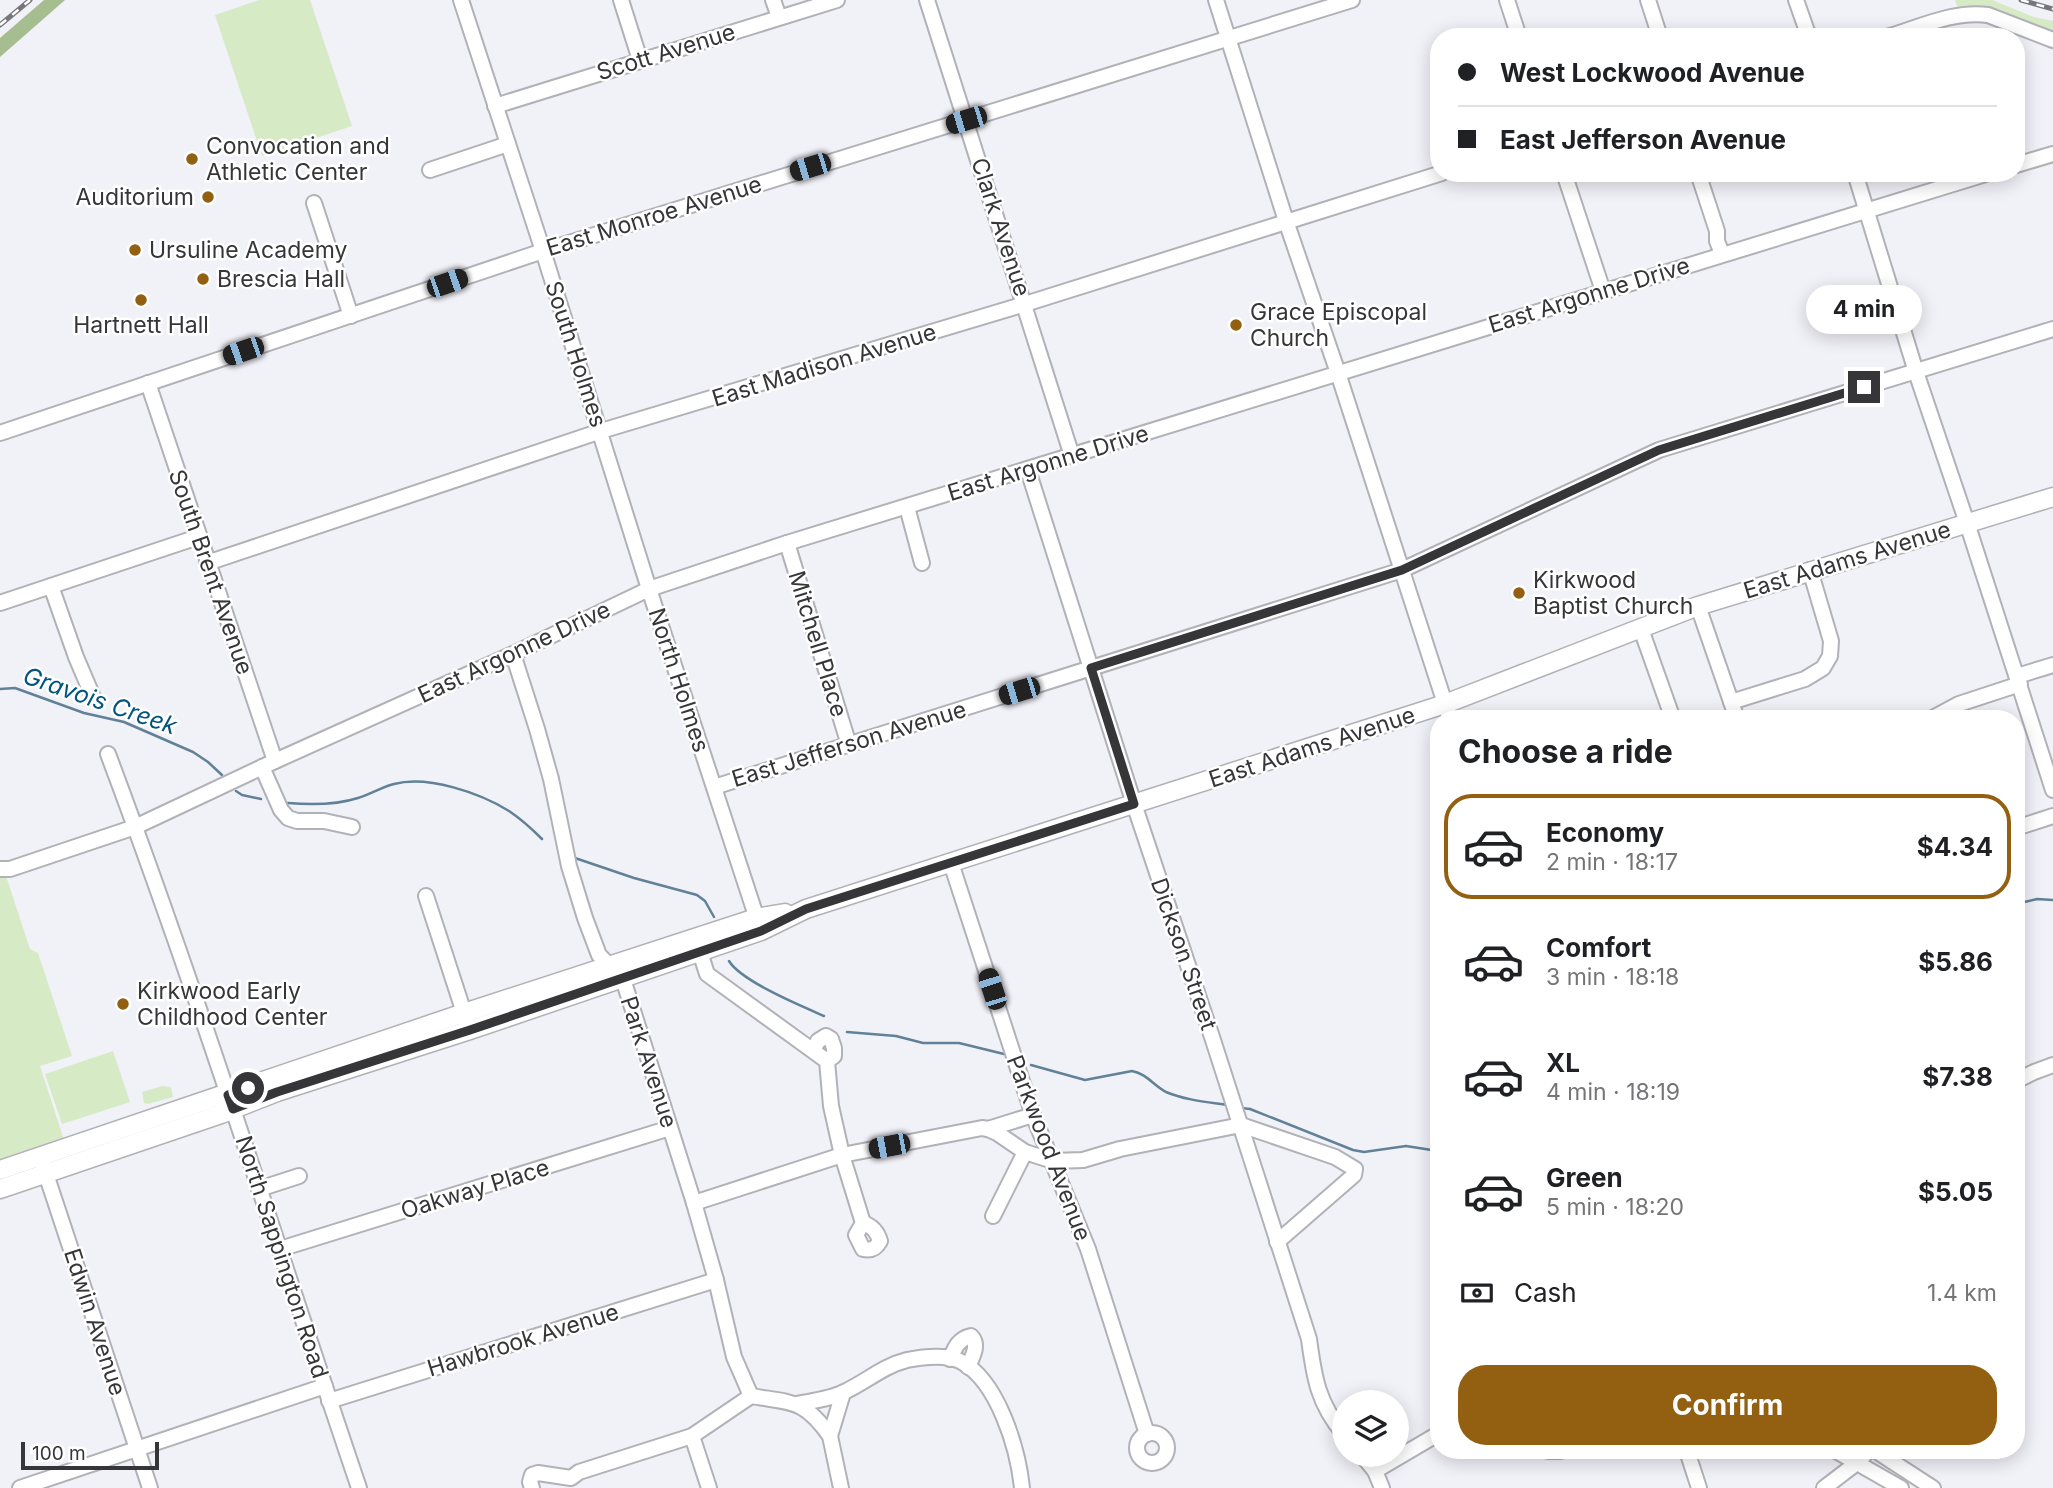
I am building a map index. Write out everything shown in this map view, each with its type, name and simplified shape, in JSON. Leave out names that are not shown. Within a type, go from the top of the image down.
[{"type":"main road","name":"East Adams Avenue","points":[[1449,710],[1698,606],[2053,497]]},
{"type":"main road","name":"East Adams Avenue","points":[[759,924],[1134,804],[1430,716]]},
{"type":"main road","points":[[0,1189],[43,1165],[230,1102],[277,1092],[467,1022],[609,965],[759,924]]},
{"type":"main road","points":[[467,1022],[622,979],[700,952],[759,924]]},
{"type":"main road","points":[[0,1170],[43,1165]]},
{"type":"street","name":"South Holmes","points":[[461,0],[601,431],[649,589]]},
{"type":"street","points":[[621,0],[640,60]]},
{"type":"street","points":[[773,0],[779,17]]},
{"type":"street","name":"Scott Avenue","points":[[495,106],[837,0]]},
{"type":"street","name":"Clark Avenue","points":[[927,0],[1072,456]]},
{"type":"street","points":[[1216,0],[1447,710]]},
{"type":"street","name":"East Monroe Avenue","points":[[0,433],[543,251],[1352,0]]},
{"type":"street","points":[[1507,0],[1516,28]]},
{"type":"street","points":[[1648,0],[1657,28]]},
{"type":"street","points":[[1796,0],[1806,28]]},
{"type":"street","points":[[1917,28],[1958,16],[1977,14],[1988,15],[2022,28]]},
{"type":"street","points":[[2025,29],[2053,40]]},
{"type":"street","points":[[430,170],[508,144]]},
{"type":"street","points":[[2025,162],[2053,154]]},
{"type":"street","name":"East Madison Avenue","points":[[207,563],[601,431],[1025,304],[1430,176]]},
{"type":"street","points":[[1567,182],[1603,291]]},
{"type":"street","points":[[1692,182],[1709,236],[1719,248]]},
{"type":"street","points":[[1701,182],[1717,231],[1719,248]]},
{"type":"street","points":[[1858,182],[1916,372],[2053,790]]},
{"type":"street","name":"East Argonne Drive","points":[[0,869],[10,869],[135,827],[649,589],[787,543],[1603,291],[1719,248],[1958,182]]},
{"type":"street","points":[[314,203],[351,316]]},
{"type":"street","name":"East Jefferson Avenue","points":[[714,787],[1402,570],[1659,450],[2053,329]]},
{"type":"street","name":"South Brent Avenue","points":[[148,383],[207,563],[281,810],[288,818],[297,821],[324,821],[352,827]]},
{"type":"street","name":"Dickson Street","points":[[1028,470],[1309,1339],[1321,1401],[1332,1420]]},
{"type":"street","points":[[906,507],[922,563]]},
{"type":"street","points":[[0,603],[198,537]]},
{"type":"street","name":"Mitchell Place","points":[[787,543],[849,745]]},
{"type":"street","points":[[1731,702],[1805,679],[1822,668],[1830,656],[1831,641],[1810,570]]},
{"type":"street","points":[[51,586],[93,697]]},
{"type":"street","name":"North Holmes","points":[[649,589],[759,924]]},
{"type":"street","points":[[1698,606],[1734,710]]},
{"type":"street","points":[[1641,629],[1670,710]]},
{"type":"street","name":"Park Avenue","points":[[513,654],[551,779],[569,866],[585,918],[599,955],[622,979],[694,1203],[734,1357],[751,1396]]},
{"type":"street","points":[[1948,710],[2053,665]]},
{"type":"street","name":"North Sappington Road","points":[[108,754],[230,1102],[359,1488]]},
{"type":"street","points":[[2025,825],[2053,816]]},
{"type":"street","name":"Parkwood Avenue","points":[[951,863],[1033,1115],[1088,1249],[1147,1434]]},
{"type":"street","points":[[426,896],[467,1022]]},
{"type":"street","points":[[700,952],[707,974],[827,1061],[831,1106],[842,1155],[863,1223]]},
{"type":"street","points":[[813,1050],[818,1041],[826,1037],[831,1039],[834,1056],[827,1061]]},
{"type":"street","points":[[2025,1077],[2051,1063]]},
{"type":"street","points":[[988,1129],[1025,1153],[1053,1161],[1083,1160],[1237,1114],[1335,1157],[1354,1169],[1354,1175],[1346,1183],[1277,1242]]},
{"type":"street","points":[[694,1203],[842,1155],[988,1129],[1033,1115]]},
{"type":"street","name":"Oakway Place","points":[[280,1249],[670,1128]]},
{"type":"street","points":[[993,1216],[1025,1153]]},
{"type":"street","name":"Edwin Avenue","points":[[43,1165],[150,1488]]},
{"type":"street","points":[[259,1189],[299,1176]]},
{"type":"street","name":"Hawbrook Avenue","points":[[20,1488],[137,1449],[716,1280]]},
{"type":"street","points":[[950,1359],[957,1343],[971,1336],[975,1347],[968,1367]]},
{"type":"street","points":[[797,1404],[843,1393],[879,1371],[906,1360],[939,1357],[959,1361],[988,1386],[999,1405],[1020,1469],[1022,1488]]},
{"type":"street","points":[[830,1436],[843,1393]]},
{"type":"street","points":[[532,1488],[532,1475],[538,1473],[572,1483],[579,1472],[692,1436],[751,1396],[797,1404],[806,1408],[821,1422],[830,1436],[841,1488]]},
{"type":"street","points":[[692,1436],[709,1488]]},
{"type":"street","points":[[1375,1471],[1430,1439]]},
{"type":"street","points":[[1689,1459],[1699,1488]]},
{"type":"street","points":[[1852,1459],[1901,1488]]},
{"type":"street","points":[[1824,1488],[1861,1459]]},
{"type":"street","points":[[1888,1459],[1933,1488]]},
{"type":"street","points":[[1372,1467],[1382,1488]]},
{"type":"green space","points":[[44,0],[65,0],[0,57],[0,38]]},
{"type":"green space","points":[[259,0],[310,0],[352,126],[262,156],[215,15]]},
{"type":"green space","points":[[1955,0],[1992,0],[2034,17],[2053,21],[2053,36],[2025,28],[1958,9]]},
{"type":"green space","points":[[0,876],[6,876],[30,949],[38,953],[72,1056],[40,1066],[65,1143],[0,1165]]},
{"type":"green space","points":[[113,1051],[130,1102],[62,1124],[45,1074]]},
{"type":"green space","points":[[162,1086],[171,1087],[173,1097],[144,1103],[142,1092]]},
{"type":"waterway","name":"Gravois Creek","points":[[0,689],[15,688],[84,713],[124,722],[193,752],[222,775]]},
{"type":"waterway","name":"Gravois Creek","points":[[288,803],[341,802],[390,785],[408,782],[438,784],[469,792],[497,804],[518,817],[542,839]]},
{"type":"waterway","name":"Gravois Creek","points":[[236,791],[261,799]]},
{"type":"waterway","name":"Gravois Creek","points":[[575,858],[697,895],[705,901],[714,917]]},
{"type":"waterway","name":"Gravois Creek","points":[[2025,902],[2053,900]]},
{"type":"waterway","name":"Gravois Creek","points":[[729,961],[758,985],[824,1016]]},
{"type":"waterway","name":"Gravois Creek","points":[[847,1032],[896,1036],[923,1043],[959,1043],[1004,1054]]},
{"type":"waterway","name":"Gravois Creek","points":[[1031,1065],[1085,1080],[1132,1071],[1173,1095],[1227,1105]]},
{"type":"waterway","name":"Gravois Creek","points":[[1241,1108],[1250,1109],[1353,1150],[1364,1152],[1406,1146],[1430,1150]]},
{"type":"railway","points":[[0,25],[30,0]]},
{"type":"railway","points":[[2021,0],[2053,9]]},
{"type":"place","name":"Convocation and Athletic Center","points":[[192,159]]},
{"type":"place","name":"Auditorium","points":[[208,197]]},
{"type":"place","name":"Ursuline Academy","points":[[135,250]]},
{"type":"place","name":"Brescia Hall","points":[[203,279]]},
{"type":"place","name":"Hartnett Hall","points":[[141,300]]},
{"type":"place","name":"Grace Episcopal Church","points":[[1236,325]]},
{"type":"place","name":"Kirkwood Baptist Church","points":[[1519,593]]},
{"type":"place","name":"Kirkwood Early Childhood Center","points":[[123,1004]]},
{"type":"route","points":[[248,1088],[228,1095],[233,1109],[761,931],[806,909],[1134,804],[1091,668],[1402,570],[1659,450],[1864,387]]}]
